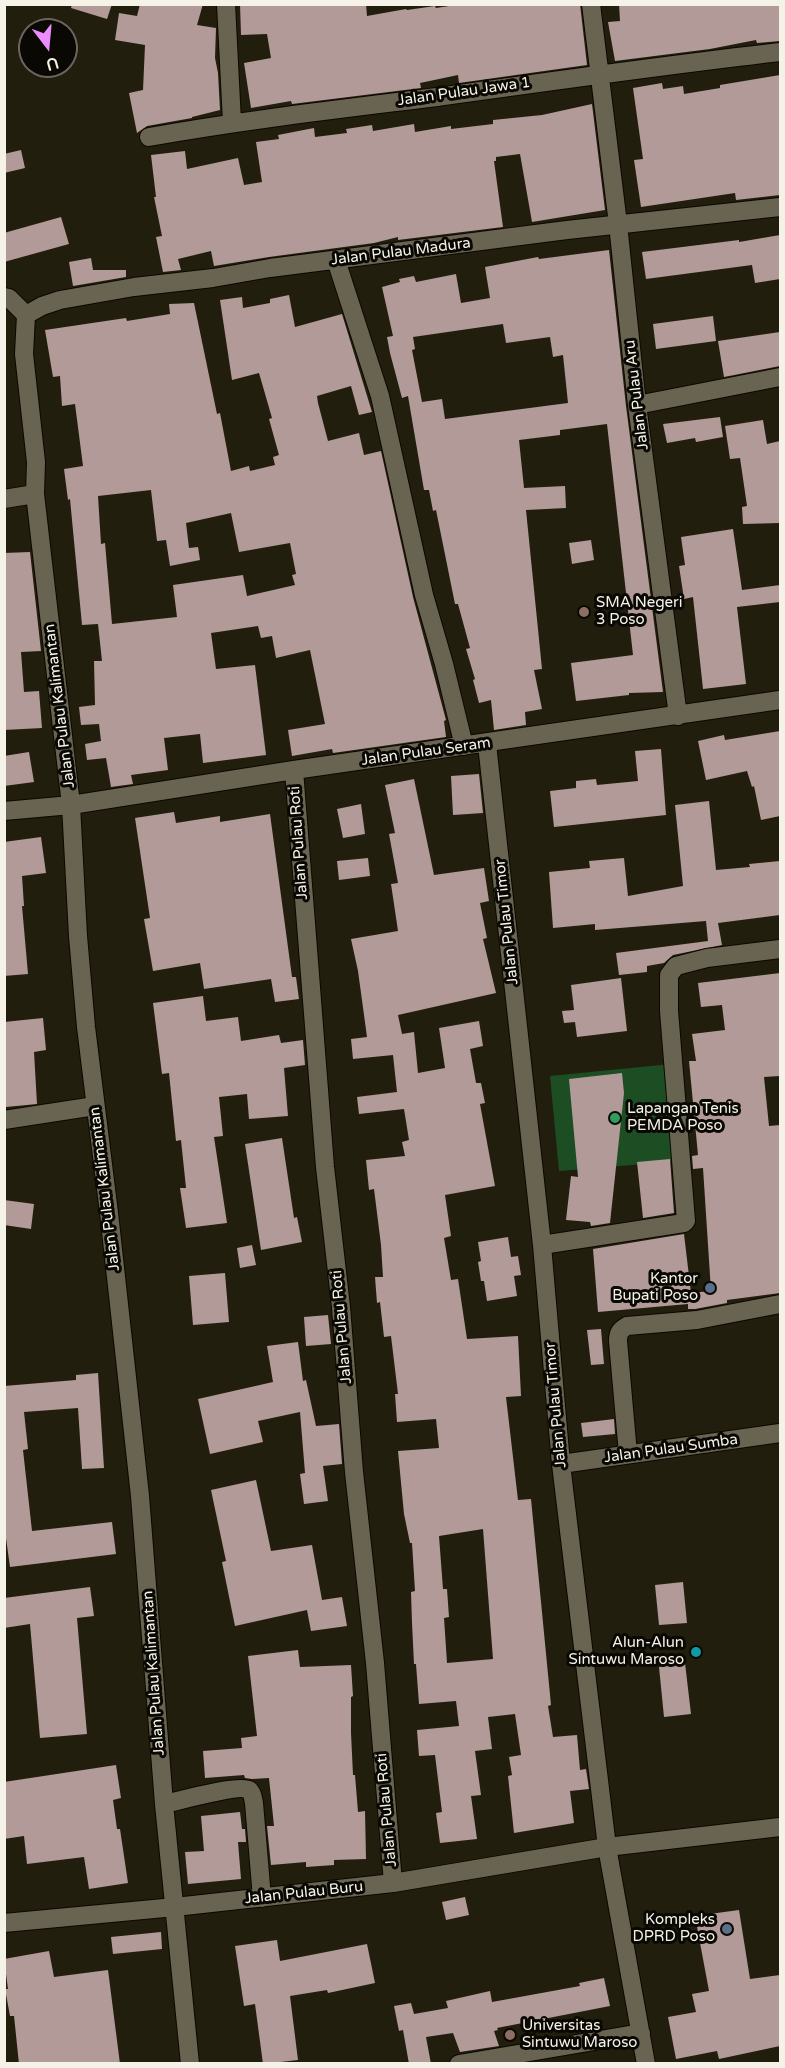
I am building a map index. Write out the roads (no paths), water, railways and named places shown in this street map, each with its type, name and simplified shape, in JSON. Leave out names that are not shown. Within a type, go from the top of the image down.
[{"type":"street","points":[[226,4],[232,123]]},
{"type":"street","name":"Jalan Pulau Aru","points":[[591,4],[637,405],[678,716]]},
{"type":"street","name":"Jalan Pulau Jawa 1","points":[[148,137],[232,123],[599,73],[780,52]]},
{"type":"street","name":"Jalan Pulau Madura","points":[[26,315],[51,303],[85,295],[618,224],[780,207]]},
{"type":"street","points":[[336,260],[380,396],[424,595],[464,746]]},
{"type":"street","points":[[4,297],[9,298],[26,315]]},
{"type":"street","name":"Jalan Pulau Kalimantan","points":[[26,315],[24,354],[36,462],[35,494],[71,805],[80,959],[95,1106],[140,1496],[164,1804],[190,2064]]},
{"type":"street","points":[[637,405],[780,377]]},
{"type":"street","points":[[4,499],[35,494]]},
{"type":"street","name":"Jalan Pulau Seram","points":[[4,811],[71,805],[294,770],[780,700]]},
{"type":"street","name":"Jalan Pulau Timor","points":[[487,744],[542,1245],[561,1464],[607,1847],[646,2064]]},
{"type":"street","name":"Jalan Pulau Roti","points":[[294,770],[325,1167],[341,1307],[354,1472],[375,1663],[393,1883]]},
{"type":"street","points":[[542,1245],[686,1221],[669,1011],[671,969],[707,958],[780,949]]},
{"type":"street","points":[[4,1120],[95,1106]]},
{"type":"street","points":[[628,1455],[618,1341],[621,1329],[627,1326],[697,1320],[780,1304]]},
{"type":"street","name":"Jalan Pulau Sumba","points":[[561,1464],[780,1433]]},
{"type":"street","points":[[164,1804],[226,1790],[248,1789],[252,1793],[254,1803],[262,1898]]},
{"type":"street","name":"Jalan Pulau Buru","points":[[4,1923],[393,1883],[607,1847],[780,1827]]},
{"type":"street","points":[[459,2064],[641,2033]]},
{"type":"place","name":"SMA Negeri 3 Poso","points":[[584,612]]},
{"type":"place","name":"Lapangan Tenis PEMDA Poso","points":[[615,1118]]},
{"type":"place","name":"Kantor Bupati Poso","points":[[710,1288]]},
{"type":"place","name":"Alun-Alun Sintuwu Maroso","points":[[696,1652]]},
{"type":"place","name":"Kompleks DPRD Poso","points":[[727,1929]]},
{"type":"place","name":"Universitas Sintuwu Maroso","points":[[510,2035]]}]
